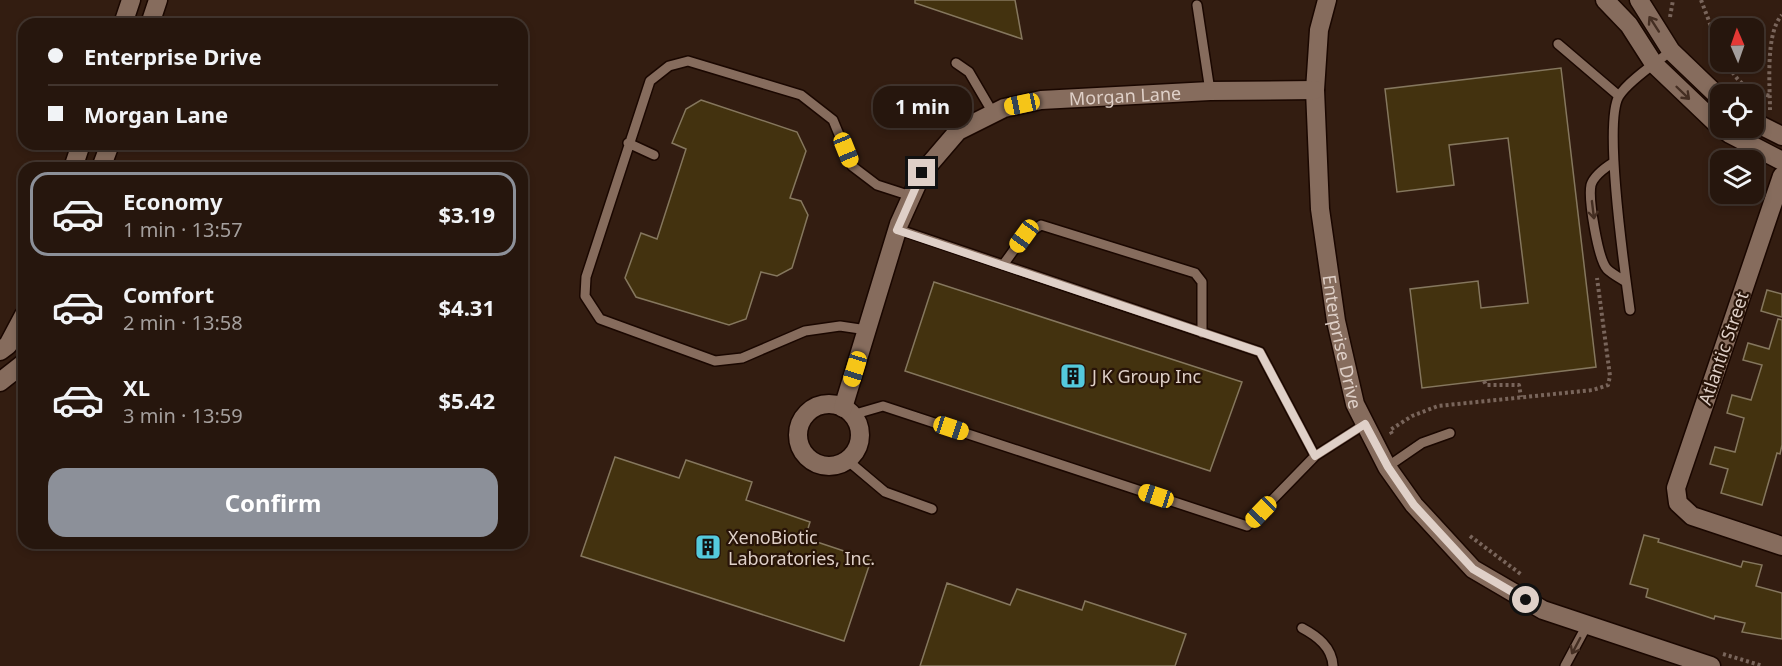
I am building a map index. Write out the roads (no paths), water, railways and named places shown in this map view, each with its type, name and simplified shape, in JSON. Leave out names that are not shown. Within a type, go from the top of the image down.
[{"type":"street","points":[[125,18],[130,0]]},
{"type":"street","points":[[152,18],[158,0]]},
{"type":"street","name":"Enterprise Drive","points":[[1328,0],[1319,30],[1315,90],[1320,209],[1336,321],[1355,404],[1388,467],[1414,505],[1473,569],[1543,610],[1587,625],[1714,659]]},
{"type":"street","points":[[1605,0],[1629,26],[1654,64],[1710,117]]},
{"type":"street","points":[[1639,0],[1671,51],[1710,88]]},
{"type":"street","name":"Morgan Lane","points":[[848,411],[867,330],[897,230],[922,173],[958,131],[1004,108],[1041,100],[1210,91],[1315,90]]},
{"type":"street","points":[[1764,128],[1782,136]]},
{"type":"street","points":[[1736,138],[1782,160]]},
{"type":"street","name":"Atlantic Street","points":[[1782,176],[1676,488],[1678,502],[1692,516],[1782,546]]},
{"type":"street","points":[[0,351],[8,345],[18,326]]},
{"type":"street","points":[[0,382],[18,368]]},
{"type":"street","points":[[832,404],[848,411],[858,424],[860,440],[856,450],[847,460],[837,465],[820,465],[810,460],[798,443],[801,421],[813,408],[832,404]]},
{"type":"lane","points":[[1197,5],[1210,91]]},
{"type":"lane","points":[[1558,44],[1619,96]]},
{"type":"lane","points":[[1630,310],[1614,162],[1613,115],[1619,96],[1671,51]]},
{"type":"lane","points":[[867,330],[840,326],[805,331],[742,358],[715,361],[600,319],[585,296],[586,277],[628,143],[651,81],[669,66],[688,61],[801,95],[833,120],[852,166],[877,185],[911,196]]},
{"type":"lane","points":[[956,63],[969,72],[993,113]]},
{"type":"lane","points":[[628,143],[654,155]]},
{"type":"lane","points":[[1614,162],[1601,171],[1591,185],[1592,201],[1599,257],[1607,269],[1626,282]]},
{"type":"lane","points":[[1003,265],[1024,236],[1041,225],[1195,273],[1202,282],[1202,333]]},
{"type":"lane","points":[[897,230],[1260,352],[1315,456]]},
{"type":"lane","points":[[848,411],[883,406],[1247,526],[1315,456],[1365,424]]},
{"type":"lane","points":[[1388,467],[1422,443],[1450,433]]},
{"type":"lane","points":[[847,460],[885,492],[932,509]]},
{"type":"lane","points":[[1565,666],[1587,625]]},
{"type":"lane","points":[[1302,628],[1318,637],[1327,648],[1333,666]]},
{"type":"place","name":"J K Group Inc","points":[[1073,376]]},
{"type":"place","name":"XenoBiotic Laboratories, Inc.","points":[[708,547]]}]
